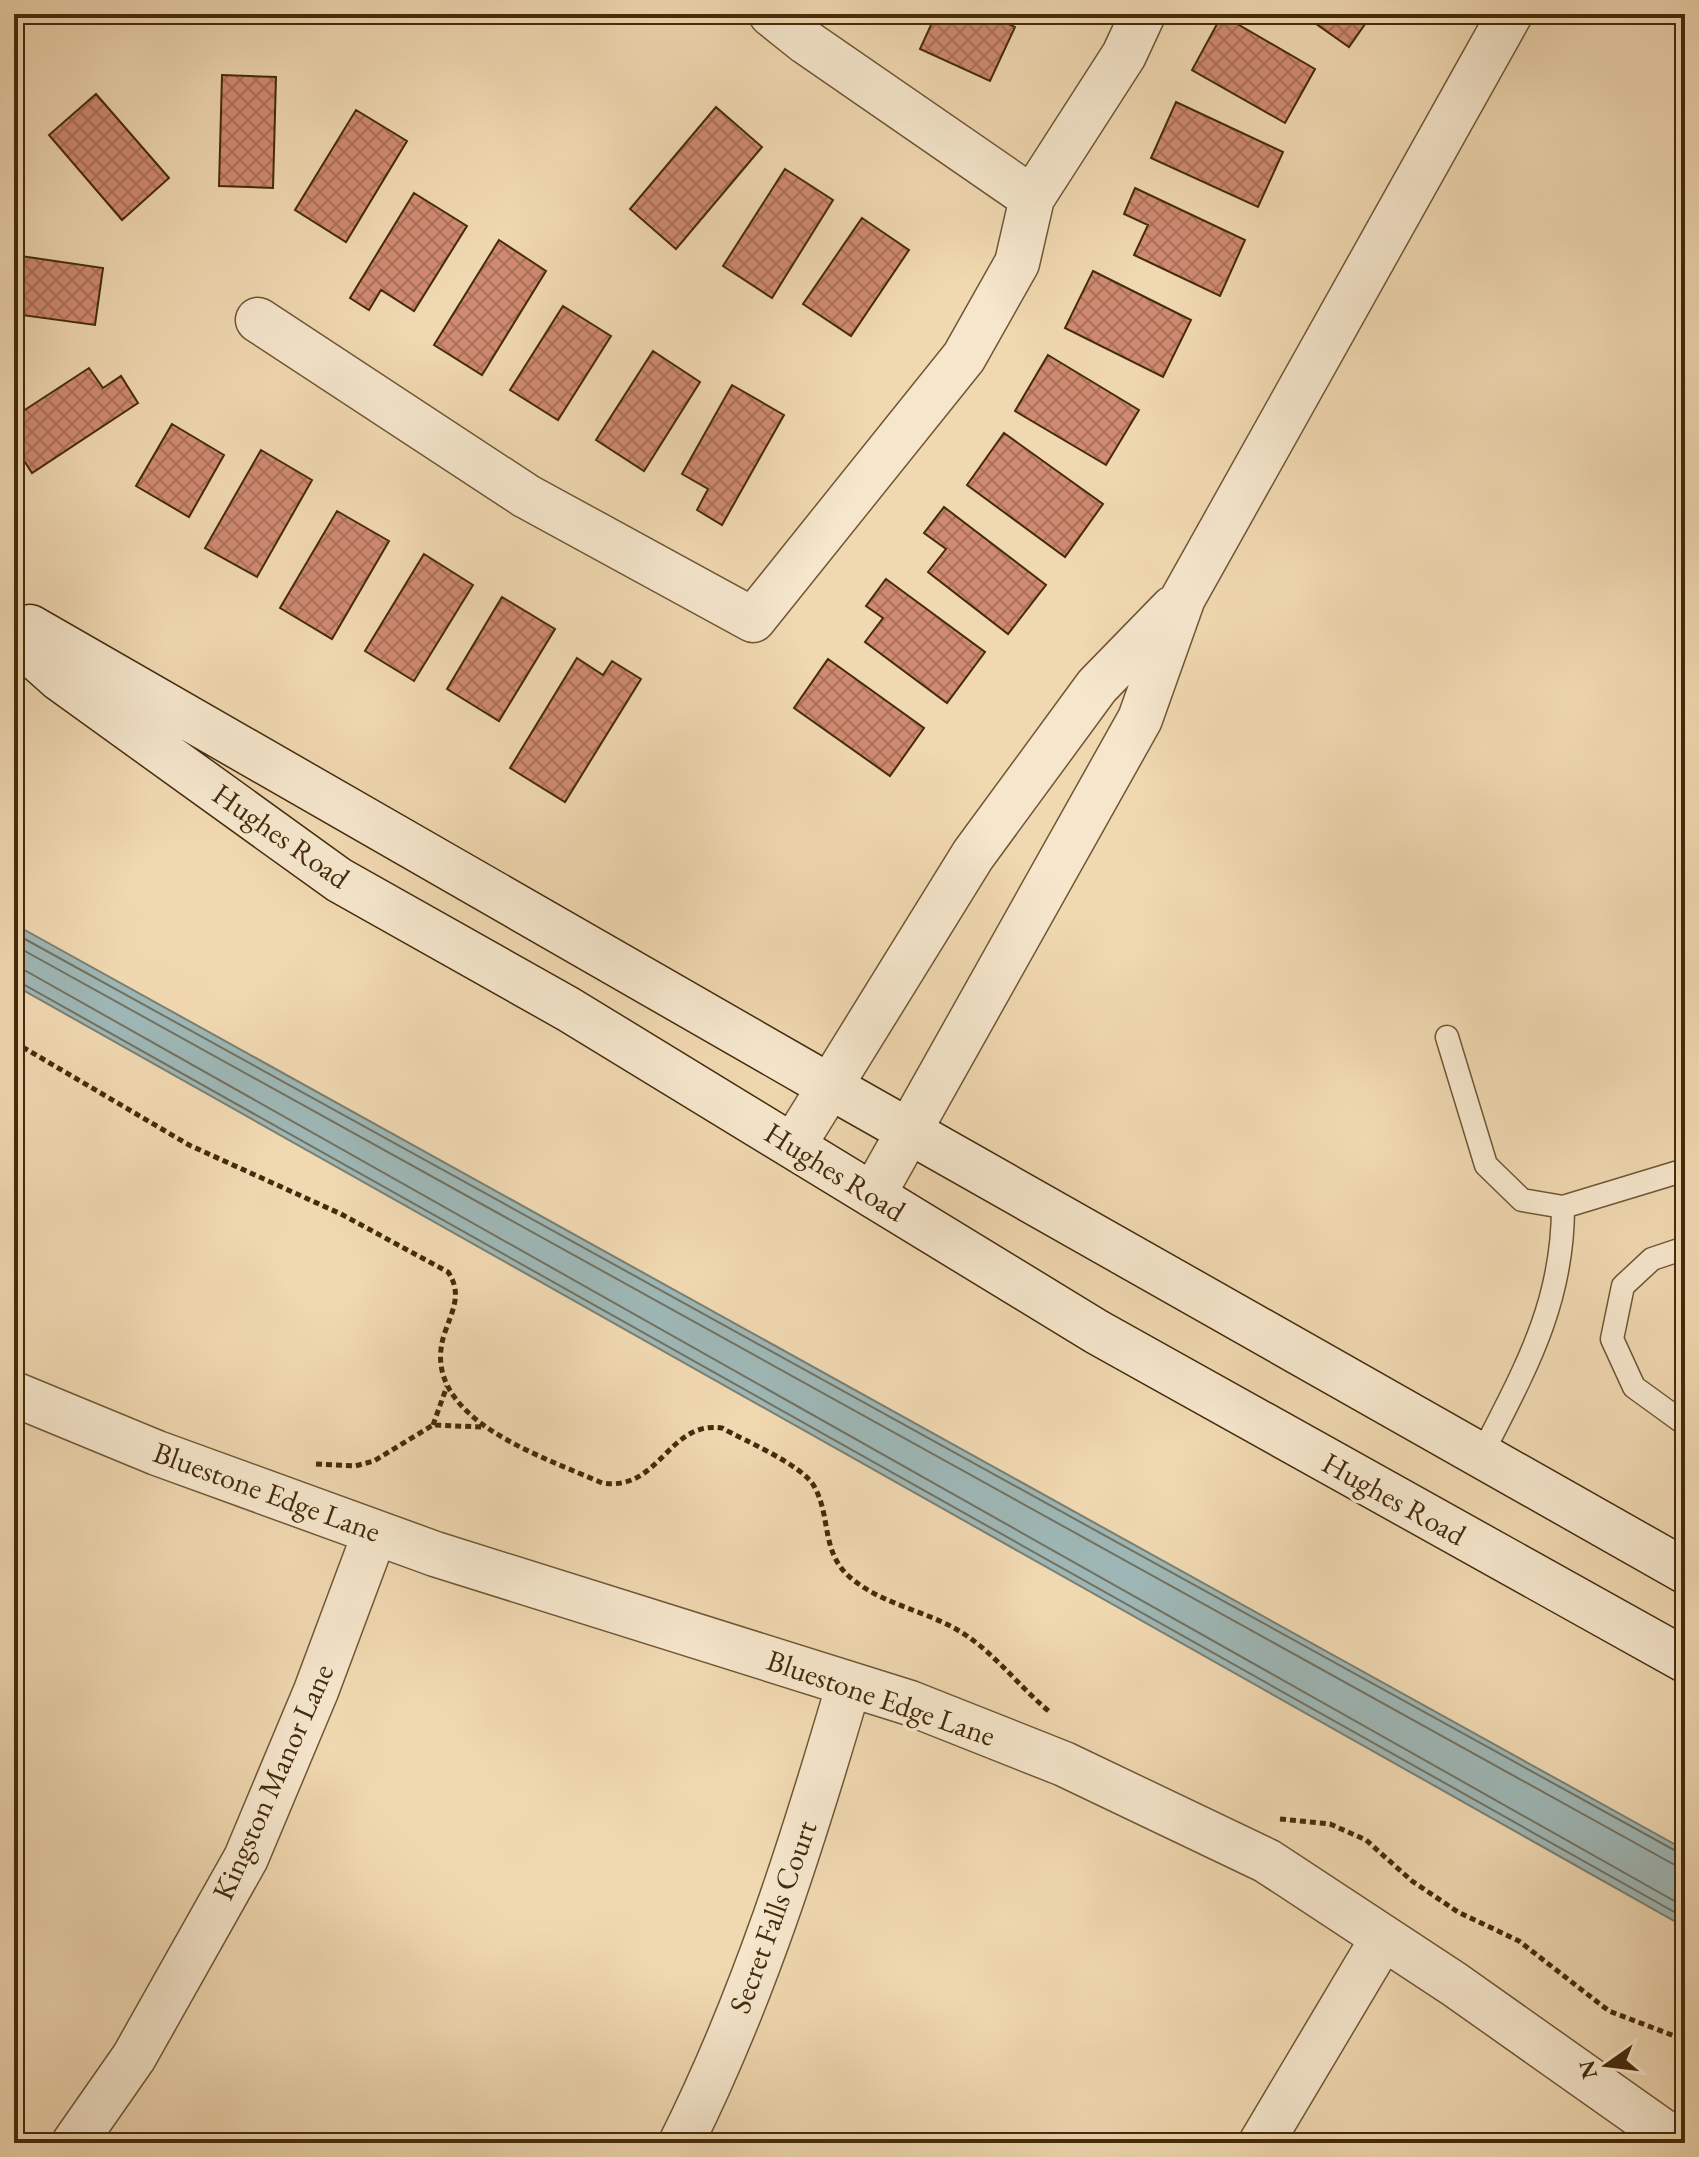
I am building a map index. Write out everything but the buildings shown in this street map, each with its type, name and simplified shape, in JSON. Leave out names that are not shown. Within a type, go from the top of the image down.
[{"type":"street","points":[[771,14],[806,42],[1032,198]]},
{"type":"street","points":[[258,320],[526,496],[753,620],[964,357],[1017,263],[1032,198],[1124,55],[1143,14]]},
{"type":"street","points":[[873,1195],[1140,719],[1183,598],[1510,14]]},
{"type":"street","points":[[793,1146],[973,855],[1097,686],[1183,598]]},
{"type":"street","name":"Hughes Road","points":[[14,618],[829,1086],[1685,1571]]},
{"type":"street","name":"Hughes Road","points":[[14,638],[60,679],[339,880],[568,1009],[1097,1332],[1685,1660]]},
{"type":"street","name":"Bluestone Edge Lane","points":[[14,1394],[157,1453],[375,1533],[910,1703],[1064,1764],[1267,1861],[1679,2143]]},
{"type":"street","name":"Kingston Manor Lane","points":[[74,2143],[134,2057],[246,1858],[316,1691],[375,1533]]},
{"type":"street","name":"Secret Falls Court","points":[[681,2143],[717,2071],[798,1857],[849,1684]]},
{"type":"street","points":[[1261,2143],[1383,1938]]},
{"type":"lane","points":[[1447,1037],[1486,1165],[1522,1200],[1563,1207],[1685,1170]]},
{"type":"lane","points":[[1481,1456],[1541,1337],[1563,1249],[1563,1207]]},
{"type":"lane","points":[[1685,1248],[1652,1259],[1623,1286],[1612,1339],[1634,1387],[1685,1424]]},
{"type":"path","points":[[14,1042],[189,1145],[341,1214],[448,1272],[457,1285],[440,1364],[447,1386],[483,1427]]},
{"type":"path","points":[[433,1425],[447,1386]]},
{"type":"path","points":[[310,1463],[332,1468],[365,1464],[393,1451],[433,1425],[483,1427],[602,1483],[617,1486],[631,1484],[694,1431],[708,1426],[722,1428],[800,1471],[813,1483],[829,1550],[851,1578],[878,1596],[956,1629],[978,1644],[1057,1718]]},
{"type":"path","points":[[1274,1819],[1330,1824],[1366,1840],[1412,1881],[1458,1912],[1519,1941],[1609,2011],[1685,2040]]},
{"type":"water","points":[[14,924],[1685,1850],[1685,1927],[14,985]]}]
